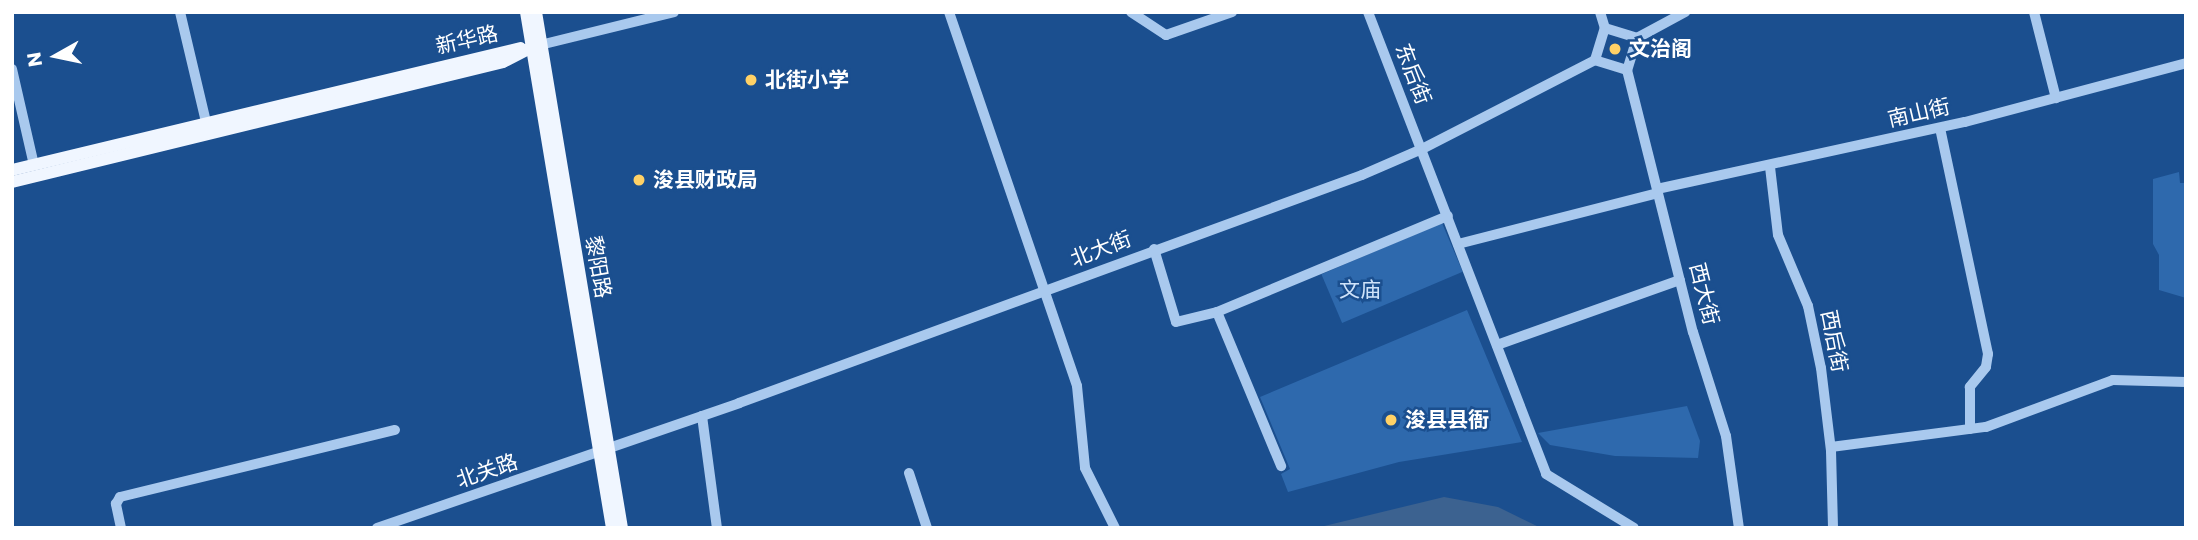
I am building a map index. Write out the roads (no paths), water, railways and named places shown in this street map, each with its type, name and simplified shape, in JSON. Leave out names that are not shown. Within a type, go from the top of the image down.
[{"type":"main road","name":"黎阳路","points":[[526,12],[536,46],[604,451],[612,528]]},
{"type":"main road","name":"黎阳路","points":[[536,12],[536,46]]},
{"type":"main road","name":"新华路","points":[[12,170],[536,46]]},
{"type":"main road","name":"新华路","points":[[12,181],[503,62],[536,46]]},
{"type":"main road","name":"黎阳路","points":[[604,451],[622,528]]},
{"type":"street","points":[[180,12],[206,122]]},
{"type":"street","points":[[536,46],[674,12]]},
{"type":"street","points":[[949,12],[1047,290],[1077,386],[1085,468],[1115,528]]},
{"type":"street","points":[[1131,12],[1166,35],[1232,12]]},
{"type":"street","name":"东后街","points":[[1368,12],[1546,474],[1634,528]]},
{"type":"street","points":[[1600,12],[1605,28],[1595,60],[1627,69],[1637,38],[1685,12]]},
{"type":"street","points":[[2034,12],[2056,98]]},
{"type":"street","points":[[1605,28],[1637,38]]},
{"type":"street","name":"北大街","points":[[604,451],[1047,290],[1422,149],[1595,60]]},
{"type":"street","name":"南山街","points":[[1458,244],[1658,191],[1940,128],[2186,63]]},
{"type":"street","points":[[12,69],[34,164]]},
{"type":"street","name":"西大街","points":[[1627,69],[1680,280],[1726,436],[1739,528]]},
{"type":"street","points":[[1940,128],[1987,354],[1986,367],[1970,387],[1970,429]]},
{"type":"street","name":"西后街","points":[[1770,167],[1778,235],[1808,306],[1831,447],[1833,528]]},
{"type":"street","points":[[1154,249],[1175,322],[1217,312],[1448,216]]},
{"type":"street","points":[[1497,345],[1680,280]]},
{"type":"street","points":[[1217,312],[1281,466]]},
{"type":"street","points":[[1831,447],[1970,429],[2039,411],[2067,394],[2113,380],[2186,382]]},
{"type":"street","points":[[702,416],[717,528]]},
{"type":"street","points":[[121,528],[116,504],[120,497],[395,430]]},
{"type":"street","name":"北关路","points":[[377,528],[604,451]]},
{"type":"street","points":[[909,472],[928,528]]},
{"type":"place","name":"文治阁","points":[[1615,49]]},
{"type":"place","name":"北街小学","points":[[751,80]]},
{"type":"place","name":"浚县财政局","points":[[639,180]]},
{"type":"place","name":"浚县县衙","points":[[1391,420]]},
{"type":"park label","name":"文庙","points":[[1360,290]]}]
